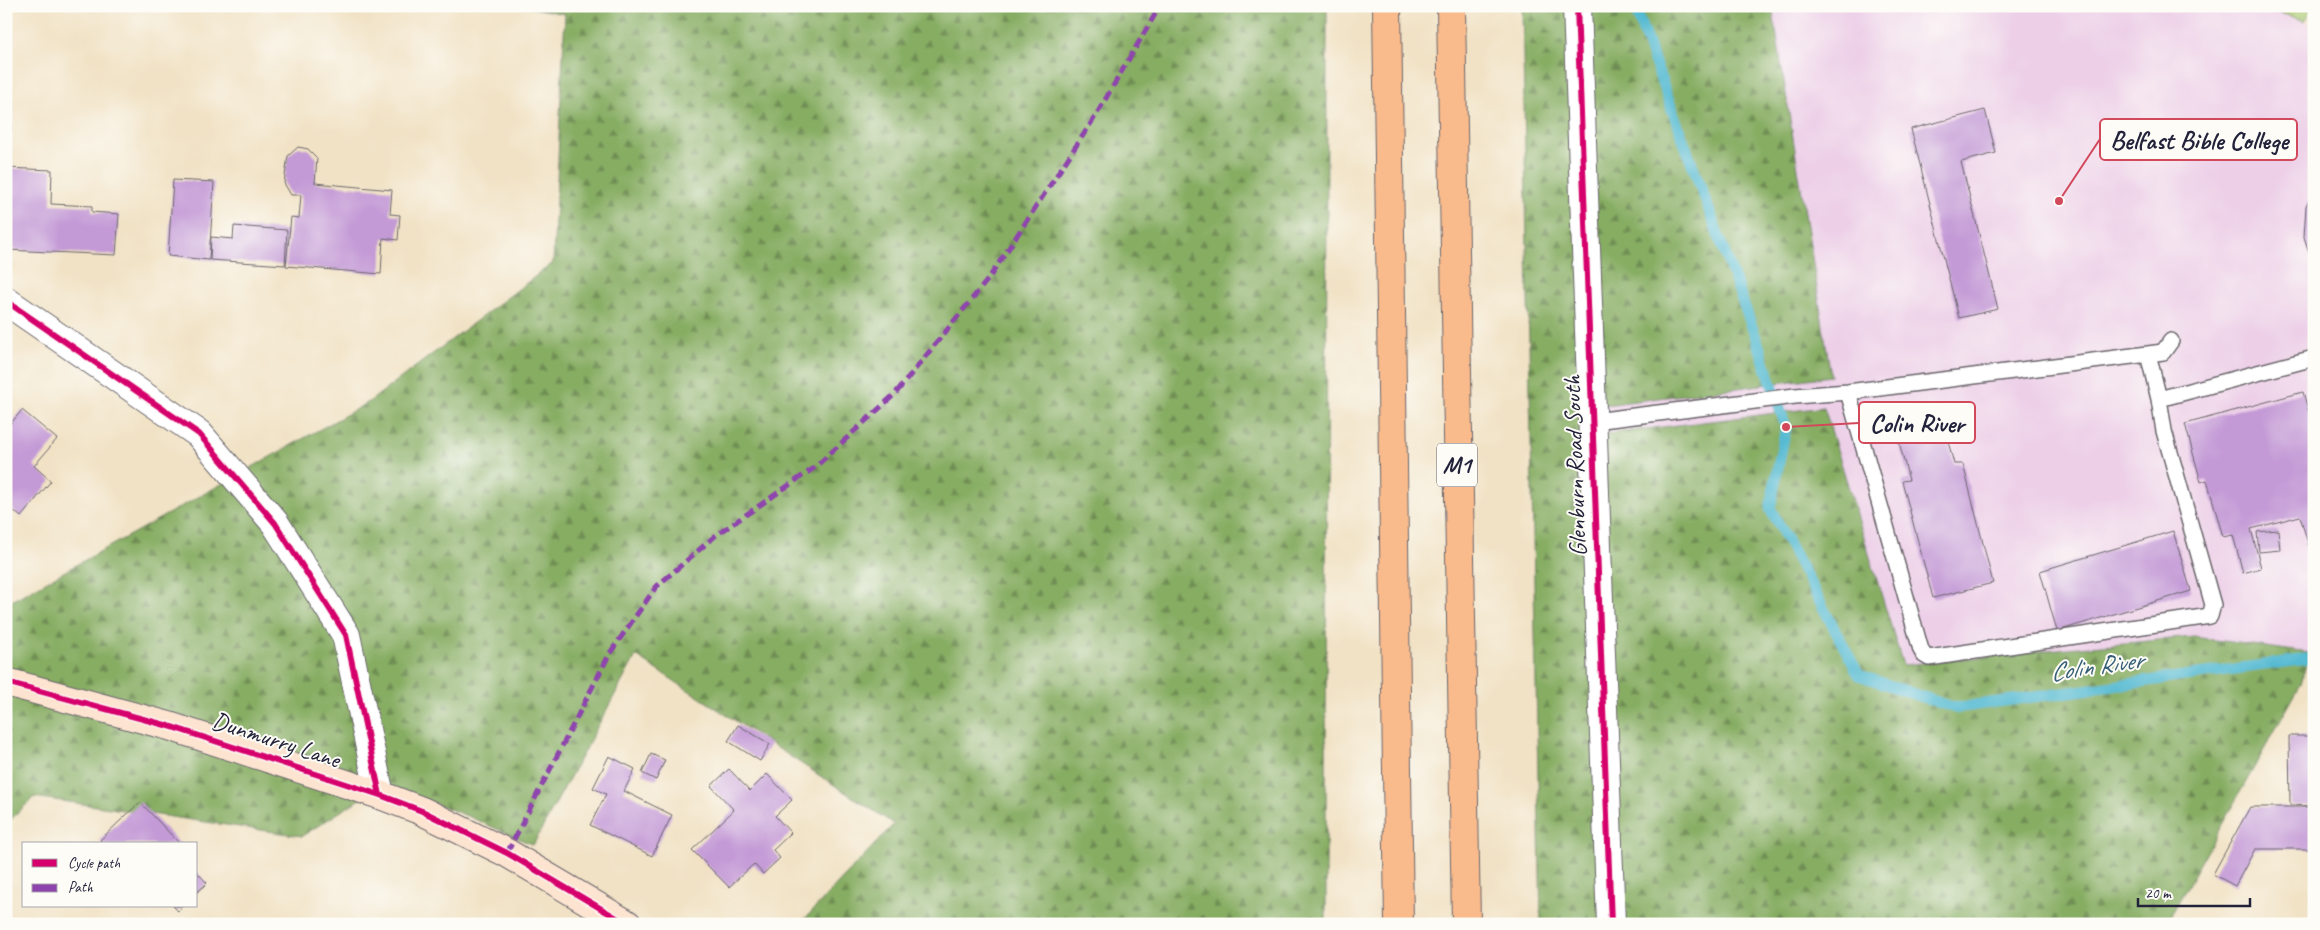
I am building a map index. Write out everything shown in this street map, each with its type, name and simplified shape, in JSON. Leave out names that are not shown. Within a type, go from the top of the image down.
[{"type":"highway","points":[[1387,6],[1399,924]]},
{"type":"highway","name":"M1","points":[[1451,6],[1466,924]]},
{"type":"street","name":"Glenburn Road South","points":[[1577,6],[1594,421],[1611,924]]},
{"type":"street","points":[[6,301],[199,434],[275,523],[346,635],[380,795]]},
{"type":"street","name":"Dunmurry Lane","points":[[6,682],[169,726],[380,795],[422,811],[507,852],[627,924]]},
{"type":"lane","points":[[1594,421],[1795,396],[1848,392],[2148,354],[2162,352],[2171,341]]},
{"type":"lane","points":[[1848,392],[1922,650],[1924,655],[1929,658],[2210,616],[2214,606],[2164,431],[2159,398],[2148,354]]},
{"type":"lane","points":[[2159,398],[2314,358]]},
{"type":"shaded area","points":[[1772,6],[2258,6],[2305,21],[2314,26],[2314,630],[2309,653],[2194,637],[1903,665],[1824,408],[1606,435],[1605,405],[1831,375]]},
{"type":"green space","points":[[524,6],[1327,6],[1326,924],[800,924],[894,824],[636,656],[533,845],[470,817],[384,784],[302,836],[34,797],[6,824],[6,604],[369,402],[553,263],[565,14]]},
{"type":"green space","points":[[1522,6],[1772,6],[1831,376],[1605,405],[1606,434],[1824,407],[1903,665],[2194,637],[2309,653],[2301,684],[2166,924],[1541,924]]},
{"type":"green space","points":[[2258,6],[2314,6],[2305,21]]},
{"type":"building","points":[[6,101],[13,102],[10,140],[6,140]]},
{"type":"building","points":[[1985,110],[1996,153],[1961,162],[1998,309],[1959,318],[1911,129]]},
{"type":"building","points":[[298,147],[308,149],[317,158],[315,183],[392,190],[390,214],[400,215],[398,240],[383,238],[381,274],[286,266],[291,217],[299,218],[301,195],[291,195],[284,183],[288,156]]},
{"type":"building","points":[[6,168],[52,170],[51,204],[92,206],[92,212],[119,214],[116,255],[6,250]]},
{"type":"building","points":[[173,180],[214,182],[209,260],[168,256]]},
{"type":"building","points":[[2314,192],[2313,264],[2304,237],[2306,206]]},
{"type":"building","points":[[234,226],[287,230],[285,265],[210,260],[211,237],[233,239]]},
{"type":"building","points":[[2303,392],[2314,430],[2314,557],[2312,557],[2300,516],[2251,529],[2261,568],[2243,573],[2233,535],[2223,537],[2207,480],[2201,482],[2185,424]]},
{"type":"building","points":[[22,410],[57,439],[34,466],[51,481],[21,517],[6,504],[6,429]]},
{"type":"building","points":[[1945,430],[1954,464],[1963,464],[1993,583],[1933,598],[1902,481],[1909,480],[1899,442]]},
{"type":"building","points":[[2278,530],[2280,550],[2259,552],[2257,532]]},
{"type":"building","points":[[2173,531],[2191,591],[2057,631],[2040,571]]},
{"type":"building","points":[[738,725],[770,744],[760,761],[728,741]]},
{"type":"building","points":[[2289,736],[2314,736],[2314,806],[2290,805]]},
{"type":"building","points":[[651,754],[665,760],[656,780],[642,773]]},
{"type":"building","points":[[609,756],[635,769],[624,791],[672,815],[652,856],[590,825],[606,794],[593,788]]},
{"type":"building","points":[[729,769],[750,791],[767,774],[792,800],[775,816],[791,833],[773,850],[780,858],[763,874],[754,864],[729,887],[692,850],[734,810],[711,786]]},
{"type":"building","points":[[140,802],[178,842],[102,842],[100,840]]},
{"type":"building","points":[[2250,807],[2314,807],[2314,849],[2255,849],[2235,886],[2213,874]]},
{"type":"building","points":[[198,873],[207,883],[198,891]]},
{"type":"waterway","name":"Colin River","points":[[1634,6],[1758,343],[1786,427],[1770,508],[1859,675],[1955,708],[2314,658]]},
{"type":"marked path","points":[[507,853],[610,653],[656,587],[715,536],[814,468],[895,394],[989,278],[1095,117],[1160,6]]},
{"type":"cycle path","points":[[1577,6],[1611,924]]},
{"type":"cycle path","points":[[6,301],[199,434],[275,523],[346,635],[380,795]]},
{"type":"cycle path","points":[[6,682],[169,726],[380,795],[422,811],[507,853],[627,924]]},
{"type":"place","name":"Belfast Bible College","points":[[2059,201]]},
{"type":"place","name":"Colin River","points":[[1786,427]]}]
